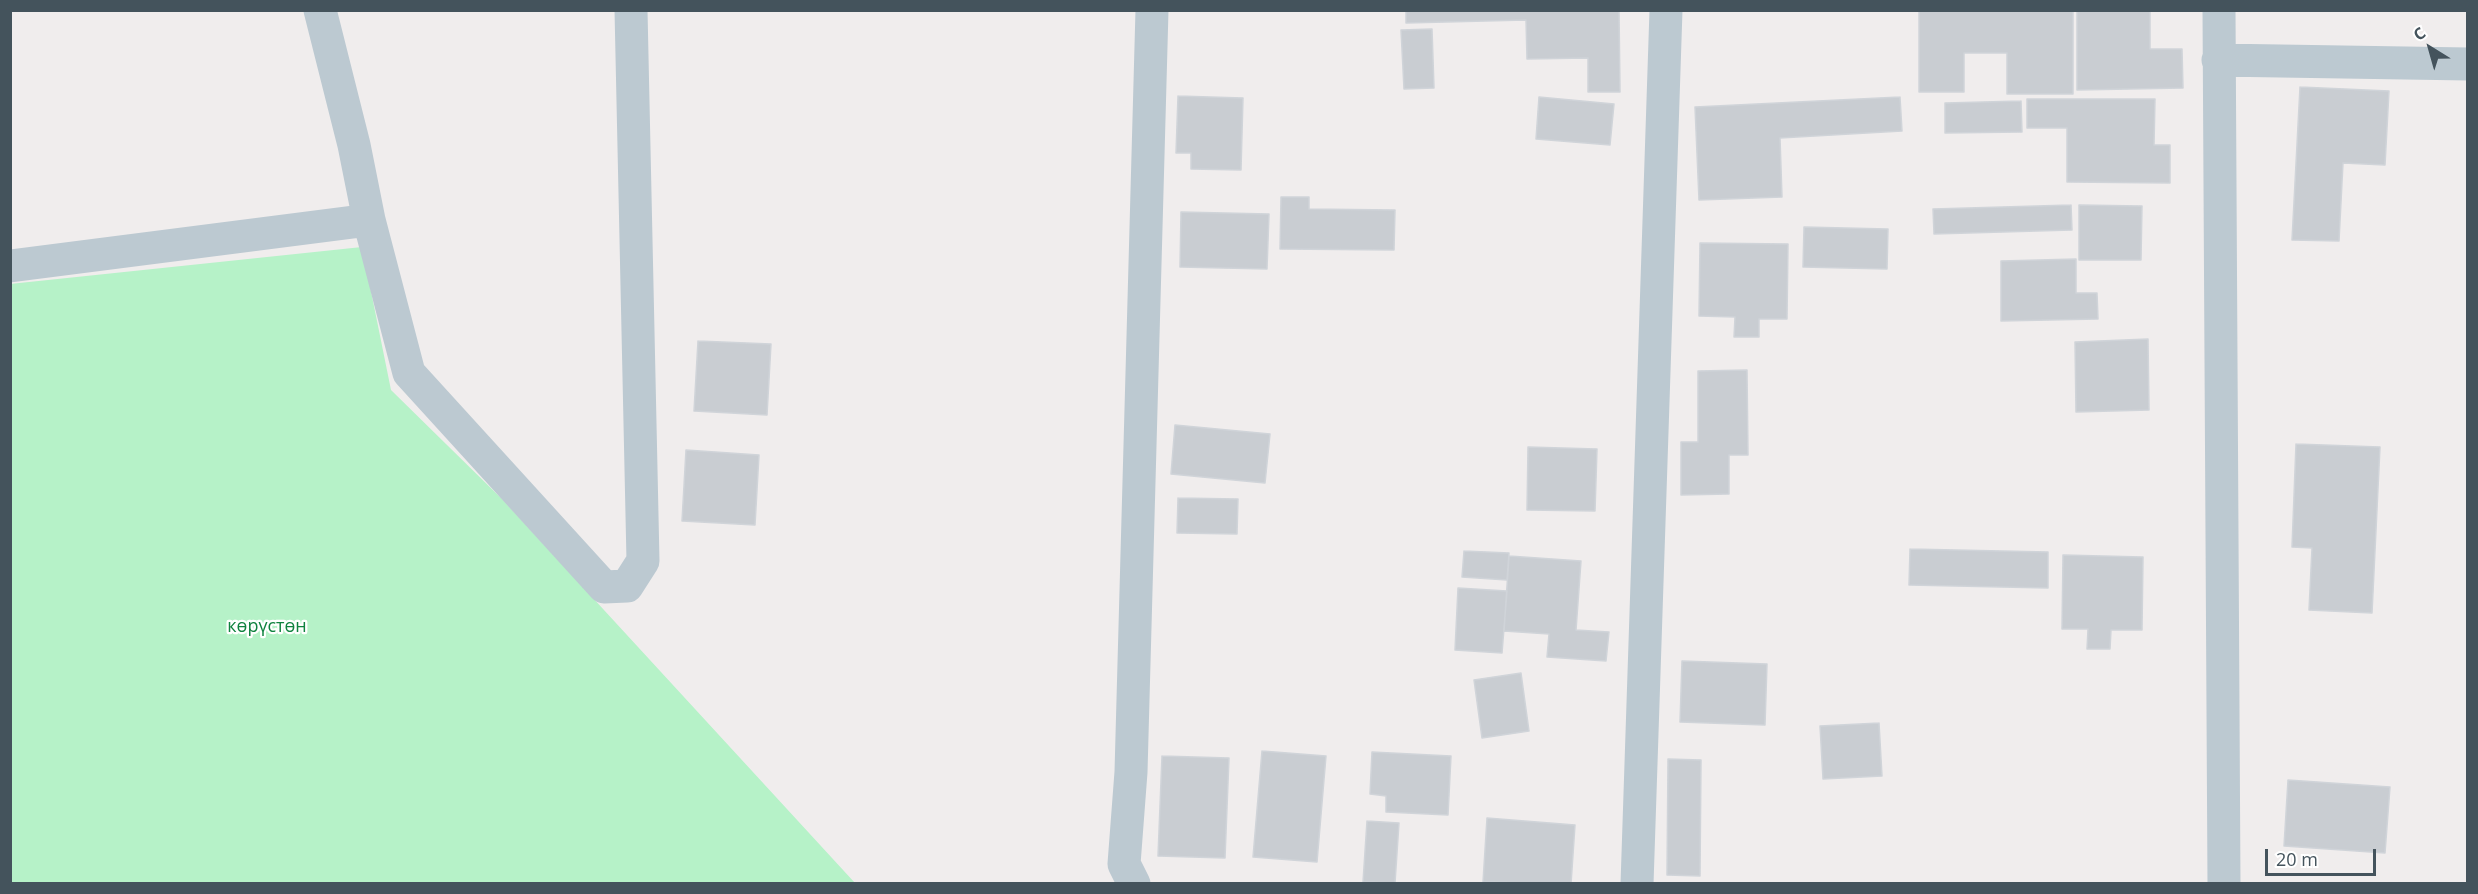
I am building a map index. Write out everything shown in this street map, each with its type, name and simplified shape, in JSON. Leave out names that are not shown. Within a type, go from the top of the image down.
[{"type":"street","points":[[320,10],[354,146],[369,220],[409,373],[604,587],[627,586],[643,561],[631,10]]},
{"type":"street","points":[[1134,884],[1124,864],[1131,772],[1152,10]]},
{"type":"street","points":[[1637,884],[1666,10]]},
{"type":"street","points":[[2219,10],[2224,884]]},
{"type":"street","points":[[2218,60],[2468,64]]},
{"type":"street","points":[[10,266],[369,220]]},
{"type":"green space","name":"көрүстөн","points":[[362,247],[391,390],[501,498],[855,883],[11,883],[10,284]]},
{"type":"building","points":[[1406,10],[1619,10],[1620,92],[1588,92],[1588,58],[1527,59],[1526,20],[1406,23]]},
{"type":"building","points":[[1919,10],[2073,10],[2073,94],[2007,94],[2007,53],[1964,53],[1964,92],[1919,92]]},
{"type":"building","points":[[2077,10],[2150,10],[2150,49],[2182,49],[2183,88],[2077,90]]},
{"type":"building","points":[[1432,29],[1434,88],[1404,89],[1401,30]]},
{"type":"building","points":[[2300,87],[2389,91],[2385,165],[2343,163],[2339,241],[2292,240]]},
{"type":"building","points":[[1178,96],[1243,98],[1241,170],[1191,169],[1191,153],[1176,153]]},
{"type":"building","points":[[1539,97],[1614,104],[1610,145],[1536,139]]},
{"type":"building","points":[[1900,97],[1902,131],[1780,138],[1782,197],[1699,200],[1695,107]]},
{"type":"building","points":[[2027,99],[2155,99],[2154,145],[2170,145],[2170,183],[2067,182],[2067,128],[2027,128]]},
{"type":"building","points":[[2021,101],[2022,132],[1945,133],[1945,103]]},
{"type":"building","points":[[1281,197],[1309,197],[1309,209],[1395,210],[1394,250],[1280,249]]},
{"type":"building","points":[[2071,205],[2072,230],[1934,234],[1933,209]]},
{"type":"building","points":[[2079,205],[2142,206],[2141,260],[2079,260]]},
{"type":"building","points":[[1181,212],[1269,214],[1267,269],[1180,267]]},
{"type":"building","points":[[1804,227],[1888,229],[1887,269],[1803,267]]},
{"type":"building","points":[[1700,243],[1788,244],[1787,319],[1759,319],[1759,337],[1734,337],[1735,317],[1699,316]]},
{"type":"building","points":[[2076,259],[2076,293],[2097,293],[2098,319],[2001,321],[2001,261]]},
{"type":"building","points":[[2148,339],[2149,410],[2076,412],[2075,342]]},
{"type":"building","points":[[698,341],[771,344],[767,415],[694,411]]},
{"type":"building","points":[[1747,370],[1748,455],[1729,455],[1729,494],[1681,495],[1681,442],[1698,442],[1698,371]]},
{"type":"building","points":[[1175,425],[1270,434],[1265,483],[1171,474]]},
{"type":"building","points":[[2296,444],[2380,447],[2372,613],[2309,610],[2312,548],[2292,547]]},
{"type":"building","points":[[1528,447],[1597,449],[1595,511],[1527,510]]},
{"type":"building","points":[[686,450],[759,455],[755,525],[682,521]]},
{"type":"building","points":[[1178,498],[1238,499],[1237,534],[1177,533]]},
{"type":"building","points":[[1910,549],[2048,552],[2048,588],[1909,585]]},
{"type":"building","points":[[1464,551],[1509,553],[1507,580],[1462,577]]},
{"type":"building","points":[[2063,555],[2143,557],[2142,630],[2111,630],[2110,649],[2087,649],[2088,629],[2062,629]]},
{"type":"building","points":[[1509,556],[1581,561],[1576,630],[1609,632],[1606,661],[1547,657],[1549,634],[1504,631]]},
{"type":"building","points":[[1458,588],[1507,591],[1502,653],[1455,650]]},
{"type":"building","points":[[1682,661],[1767,664],[1765,725],[1680,722]]},
{"type":"building","points":[[1521,673],[1529,731],[1482,738],[1474,680]]},
{"type":"building","points":[[1879,723],[1882,776],[1823,779],[1820,726]]},
{"type":"building","points":[[1262,751],[1326,756],[1317,862],[1253,857]]},
{"type":"building","points":[[1372,752],[1451,756],[1448,815],[1386,812],[1386,796],[1370,794]]},
{"type":"building","points":[[1162,756],[1229,758],[1225,858],[1158,856]]},
{"type":"building","points":[[1668,759],[1701,760],[1700,876],[1667,875]]},
{"type":"building","points":[[2288,780],[2390,787],[2385,853],[2284,846]]},
{"type":"building","points":[[1487,818],[1575,825],[1571,884],[1483,882]]},
{"type":"building","points":[[1367,821],[1399,823],[1395,883],[1363,882]]}]
